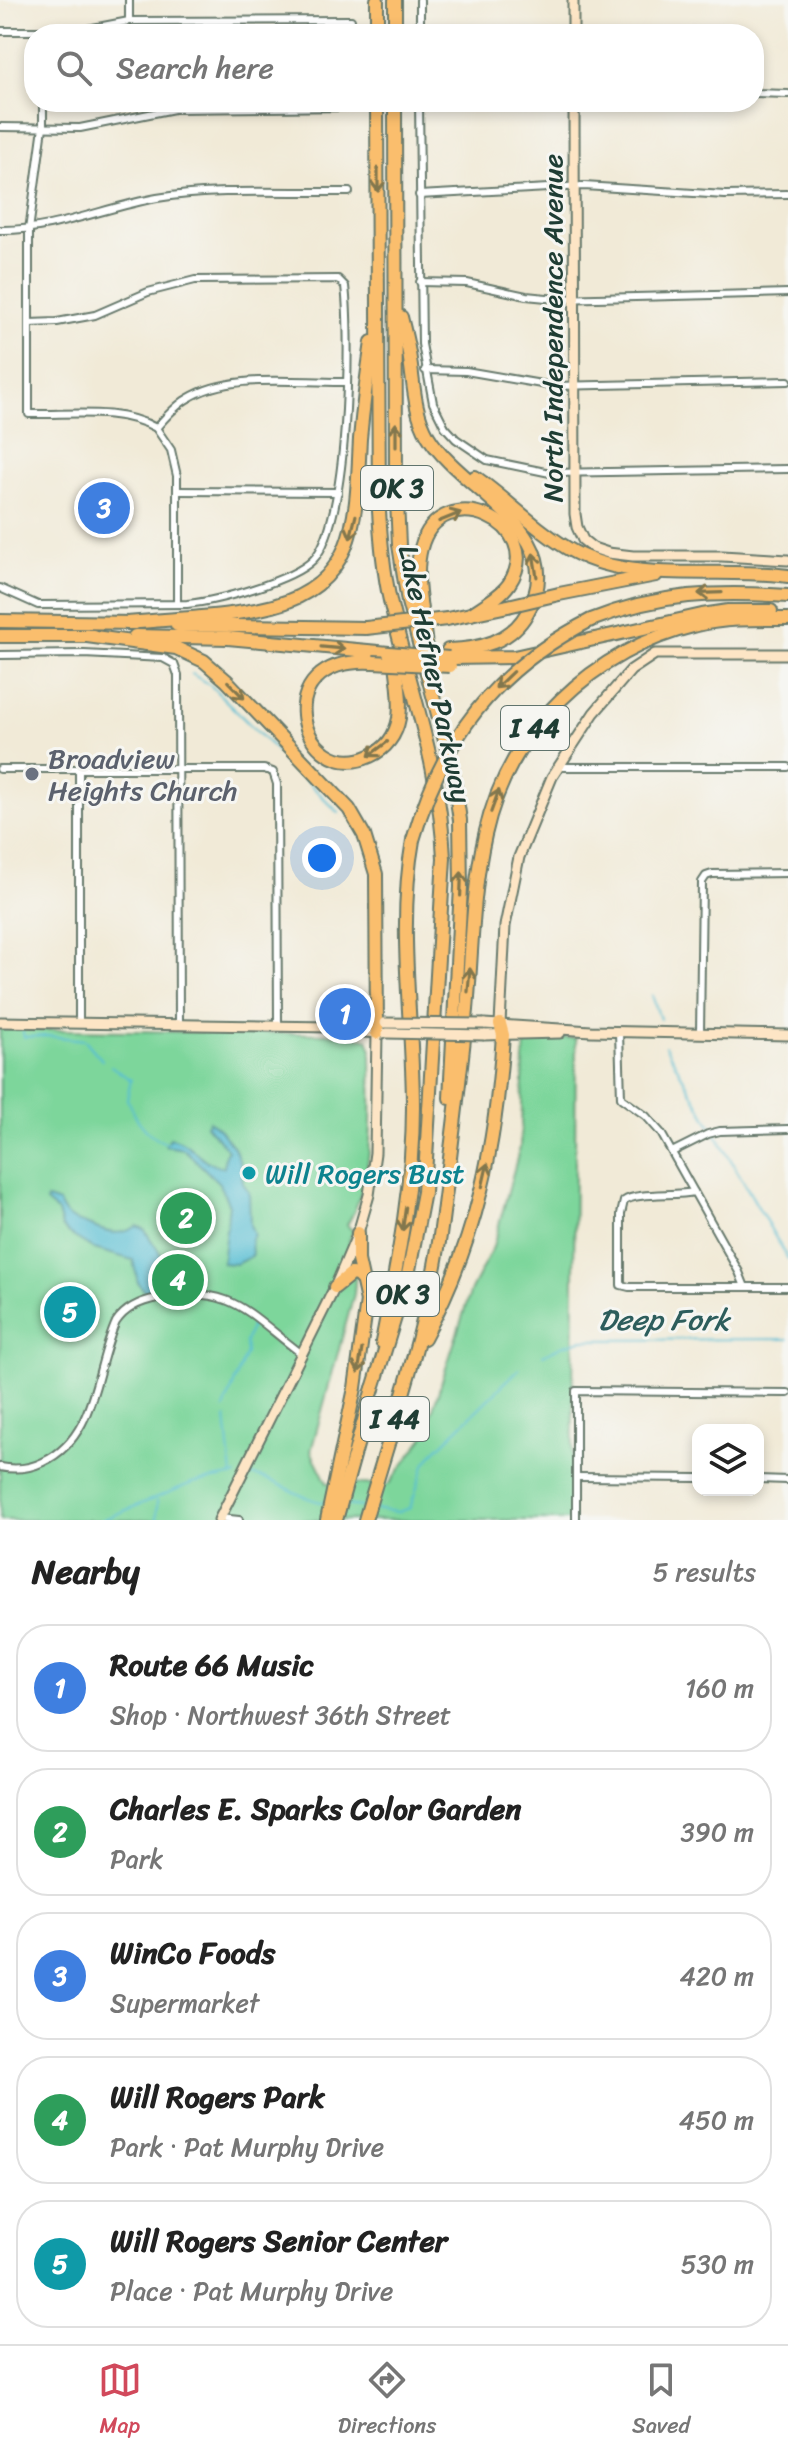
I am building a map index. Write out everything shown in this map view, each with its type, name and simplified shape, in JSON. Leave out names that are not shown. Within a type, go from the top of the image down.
[{"type":"highway","points":[[377,0],[377,24]]},
{"type":"highway","points":[[395,0],[395,24]]},
{"type":"highway","name":"Lake Hefner Parkway","points":[[372,1392],[398,1315],[424,1192],[443,888],[443,830],[438,786],[430,746],[392,613],[383,563],[379,511],[377,112]]},
{"type":"highway","name":"Lake Hefner Parkway","points":[[395,112],[399,545],[408,602],[452,767],[462,847],[448,1169]]},
{"type":"highway","points":[[389,653],[450,658],[499,640],[514,630],[531,607],[538,572],[533,551],[522,530],[447,462],[422,425],[396,295]]},
{"type":"highway","points":[[128,623],[221,615],[274,606],[314,587],[335,566],[351,535],[356,513],[363,394],[378,308]]},
{"type":"highway","points":[[433,442],[450,459],[574,552],[608,565],[679,573]]},
{"type":"highway","points":[[429,677],[420,580],[421,547],[429,531],[440,520],[454,513],[472,511],[490,516],[506,529],[514,542],[517,559],[508,586],[471,614]]},
{"type":"highway","points":[[0,621],[366,628],[447,619],[631,579],[679,573],[740,571],[788,576]]},
{"type":"highway","name":"I 44","points":[[336,1520],[339,1488],[372,1392],[403,1227],[413,1107],[407,887],[413,840],[428,790],[442,761],[484,699],[526,660],[591,620],[674,596],[713,592],[788,596]]},
{"type":"highway","points":[[0,636],[228,638],[371,657],[482,659],[555,649],[715,613],[788,612]]},
{"type":"highway","points":[[392,613],[400,703],[396,729],[385,746],[369,757],[349,760],[331,755],[315,744],[305,727],[303,708],[308,689],[317,677],[331,668],[389,653],[450,658]]},
{"type":"highway","name":"I 44","points":[[365,1520],[414,1355],[435,1267],[463,1051],[481,854],[495,799],[512,764],[539,723],[580,681],[621,654],[655,638],[697,625],[734,620],[788,619]]},
{"type":"highway","points":[[87,636],[172,647],[204,661],[227,681],[349,809],[364,835],[376,874],[382,1028]]},
{"type":"highway","points":[[414,1355],[443,1302],[482,1191],[493,1140],[502,1030]]},
{"type":"highway","points":[[327,1520],[339,1488],[367,1301],[358,1260],[358,1233]]},
{"type":"highway","points":[[335,1287],[351,1274],[357,1275],[365,1283]]},
{"type":"main road","points":[[573,0],[573,24]]},
{"type":"main road","name":"North Independence Avenue","points":[[574,112],[575,473],[577,527],[581,537],[593,548],[623,555],[788,560]]},
{"type":"main road","points":[[502,1030],[502,948],[513,878],[532,820],[558,767],[605,699],[631,670],[650,656],[788,654]]},
{"type":"main road","points":[[0,1022],[331,1027],[341,1023],[382,1028],[788,1035]]},
{"type":"main road","points":[[220,1519],[335,1287],[358,1233],[369,1195],[375,1153],[382,1028]]},
{"type":"street","points":[[129,0],[129,21]]},
{"type":"street","points":[[420,0],[420,24]]},
{"type":"street","points":[[116,24],[129,21],[351,20]]},
{"type":"street","points":[[0,31],[24,32]]},
{"type":"street","points":[[764,93],[788,94]]},
{"type":"street","points":[[43,112],[29,230],[29,414],[120,416],[137,419],[156,428],[174,459],[177,604]]},
{"type":"street","points":[[0,127],[80,128],[159,112]]},
{"type":"street","points":[[419,112],[421,332],[425,370],[433,403],[445,427],[463,446],[487,460],[533,471],[788,469]]},
{"type":"street","points":[[419,195],[574,186],[740,195],[788,194]]},
{"type":"street","points":[[0,230],[29,230],[176,195],[349,192]]},
{"type":"street","points":[[0,588],[44,605],[198,603],[239,593],[292,574],[313,560],[328,536],[338,492],[345,426],[344,283],[336,279],[195,280],[158,288],[95,315],[29,323]]},
{"type":"street","points":[[420,282],[467,283],[535,297],[788,293]]},
{"type":"street","points":[[425,370],[455,369],[538,385],[788,381]]},
{"type":"street","points":[[156,428],[188,398],[228,384],[346,382]]},
{"type":"street","points":[[177,491],[338,492]]},
{"type":"street","points":[[0,655],[84,654],[167,659],[174,664],[178,675],[179,1024]]},
{"type":"street","points":[[558,767],[788,767]]},
{"type":"street","points":[[0,769],[264,769],[273,773],[277,784],[278,1026]]},
{"type":"street","points":[[79,769],[79,1023]]},
{"type":"street","points":[[700,1033],[700,890],[705,877],[717,873],[788,873]]},
{"type":"street","points":[[619,1032],[621,1098],[655,1124],[745,1287]]},
{"type":"street","points":[[672,1152],[720,1131],[788,1129]]},
{"type":"street","points":[[694,1192],[675,1196],[637,1195],[624,1201],[621,1214],[621,1285],[788,1287]]},
{"type":"street","points":[[0,1467],[30,1467],[53,1457],[67,1445],[80,1427],[94,1395],[116,1322],[127,1310],[145,1300],[183,1294],[219,1296],[249,1311],[302,1354]]},
{"type":"street","points":[[576,1520],[576,1391],[788,1393]]},
{"type":"street","points":[[576,1477],[692,1478]]},
{"type":"street","points":[[764,1479],[788,1480]]},
{"type":"street","points":[[220,1519],[239,1520]]},
{"type":"green space","points":[[0,1029],[334,1034],[368,1039],[371,1048],[371,1093],[368,1162],[357,1205],[347,1225],[353,1231],[349,1241],[356,1270],[354,1294],[311,1451],[327,1483],[388,1485],[424,1437],[471,1290],[493,1247],[520,1147],[525,1038],[576,1038],[572,1520],[0,1520]]},
{"type":"water","points":[[209,1121],[234,1147],[241,1165],[243,1183],[249,1192],[250,1225],[254,1235],[251,1240],[252,1256],[236,1264],[222,1263],[229,1205],[219,1183],[184,1149],[165,1146],[170,1138],[178,1140],[210,1163],[224,1167],[228,1150],[206,1125]]},
{"type":"water","points":[[47,1199],[59,1203],[70,1218],[101,1230],[118,1233],[137,1226],[144,1229],[174,1275],[173,1280],[156,1290],[145,1292],[138,1283],[133,1260],[94,1249],[68,1233],[62,1227],[58,1212],[46,1202]]},
{"type":"waterway","points":[[192,674],[211,686],[339,813]]},
{"type":"waterway","points":[[652,995],[660,1019]]},
{"type":"waterway","points":[[23,1032],[24,1037],[85,1040],[102,1060]]},
{"type":"waterway","points":[[665,1046],[788,1259]]},
{"type":"waterway","points":[[111,1066],[131,1080],[127,1099],[138,1120],[155,1137],[169,1144]]},
{"type":"waterway","points":[[224,1409],[246,1353],[245,1342],[252,1324]]},
{"type":"waterway","name":"Deep Fork","points":[[543,1355],[581,1340],[788,1339]]},
{"type":"waterway","name":"Deep Fork","points":[[372,1509],[398,1512],[410,1508],[424,1466],[435,1451],[519,1369]]},
{"type":"waterway","points":[[226,1418],[232,1476]]},
{"type":"waterway","name":"Deep Fork","points":[[102,1520],[192,1483],[236,1475]]},
{"type":"waterway","name":"Deep Fork","points":[[246,1475],[267,1479],[326,1503]]},
{"type":"waterway","points":[[157,1501],[157,1520]]},
{"type":"waterway","name":"Deep Fork","points":[[344,1505],[362,1507]]},
{"type":"place","name":"WinCo Foods","points":[[104,508]]},
{"type":"place","name":"Broadview Heights Church","points":[[32,774]]},
{"type":"place","name":"Route 66 Music","points":[[345,1014]]},
{"type":"place","name":"Will Rogers Bust","points":[[249,1173]]},
{"type":"place","name":"Charles E. Sparks Color Garden","points":[[186,1218]]},
{"type":"place","name":"Will Rogers Park","points":[[178,1280]]},
{"type":"place","name":"Will Rogers Senior Center","points":[[70,1312]]}]
